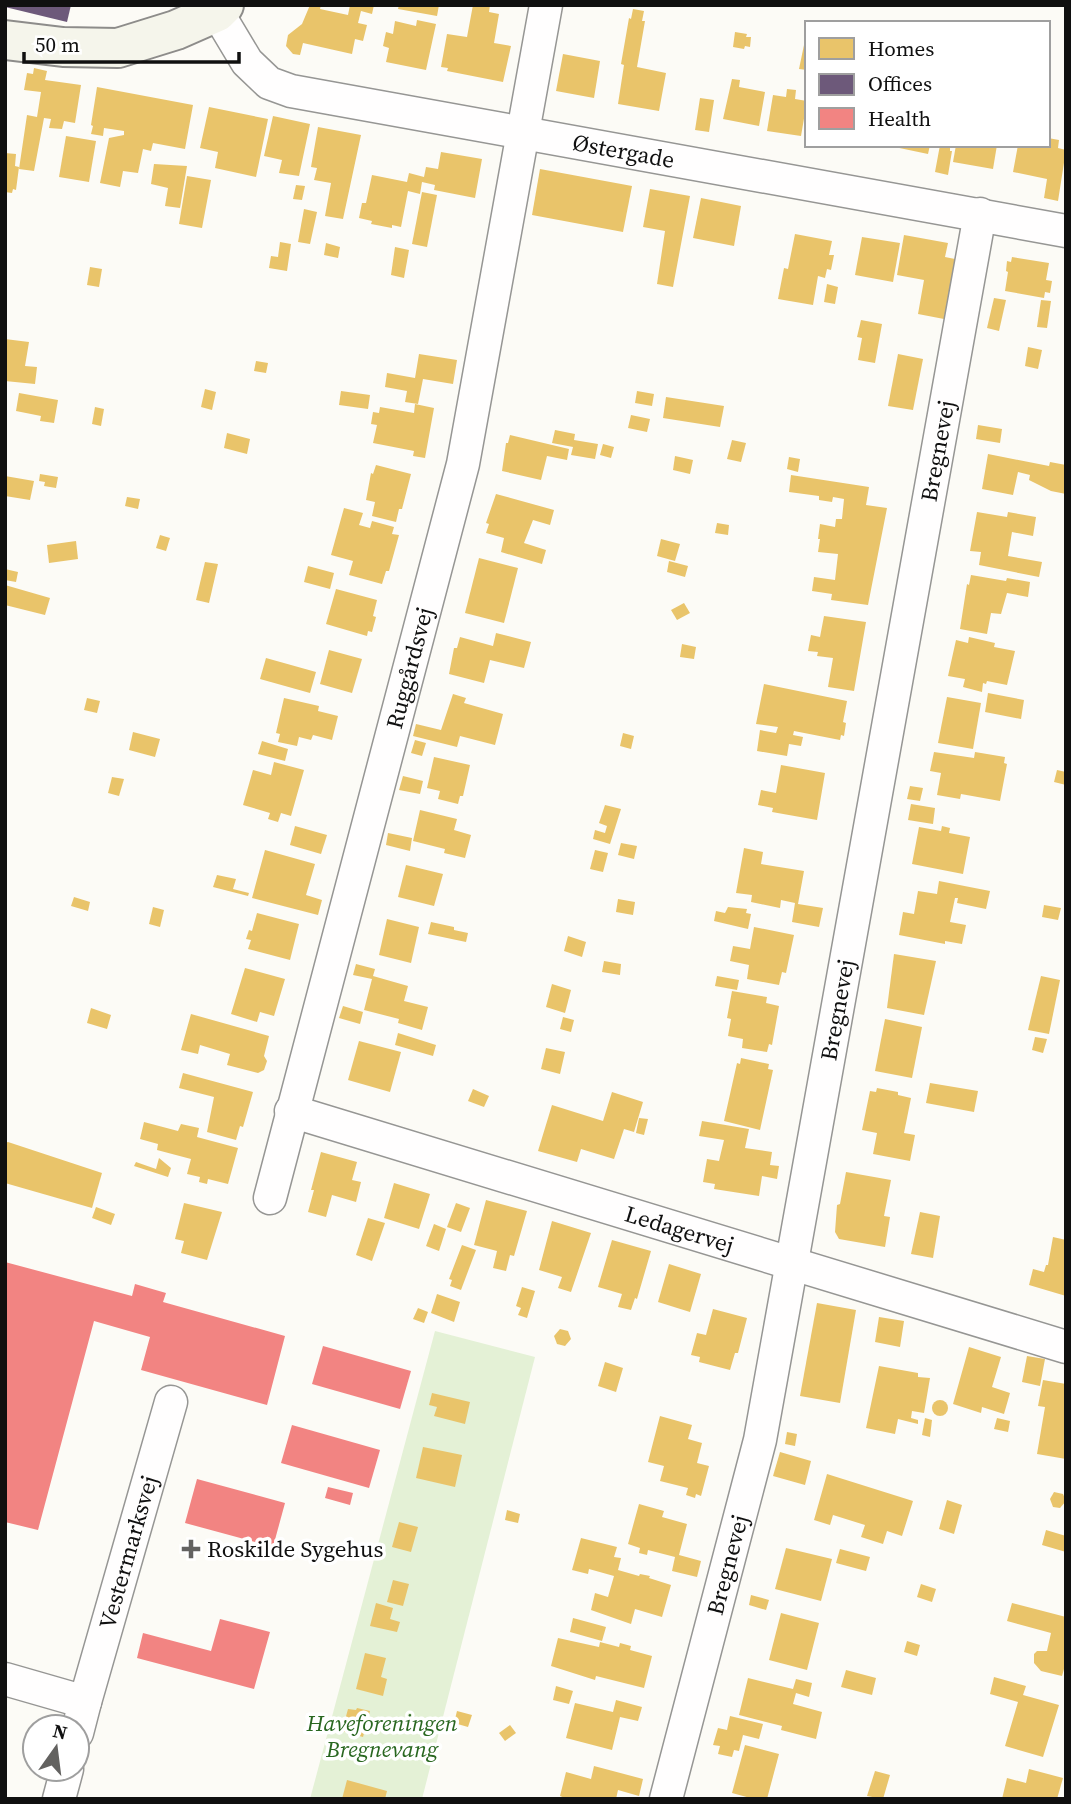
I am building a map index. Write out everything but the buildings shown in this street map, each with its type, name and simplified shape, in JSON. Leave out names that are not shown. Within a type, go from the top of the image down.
[{"type":"main road","points":[[5,40],[63,47],[118,48],[176,30],[220,9]]},
{"type":"street","name":"Ruggårdsvej","points":[[270,1198],[463,464],[546,5]]},
{"type":"street","name":"Østergade","points":[[220,9],[247,62],[269,83],[303,94],[1066,231]]},
{"type":"street","name":"Bregnevej","points":[[666,1799],[760,1440],[980,214]]},
{"type":"street","name":"Ledagervej","points":[[291,1111],[1066,1347]]},
{"type":"street","name":"Vestermarksvej","points":[[82,1713],[171,1402]]},
{"type":"street","points":[[5,1679],[85,1702]]},
{"type":"green space","name":"Haveforeningen Bregnevang","points":[[435,1331],[535,1357],[422,1799],[310,1799]]},
{"type":"place","name":"Roskilde Sygehus","points":[[191,1549]]}]
